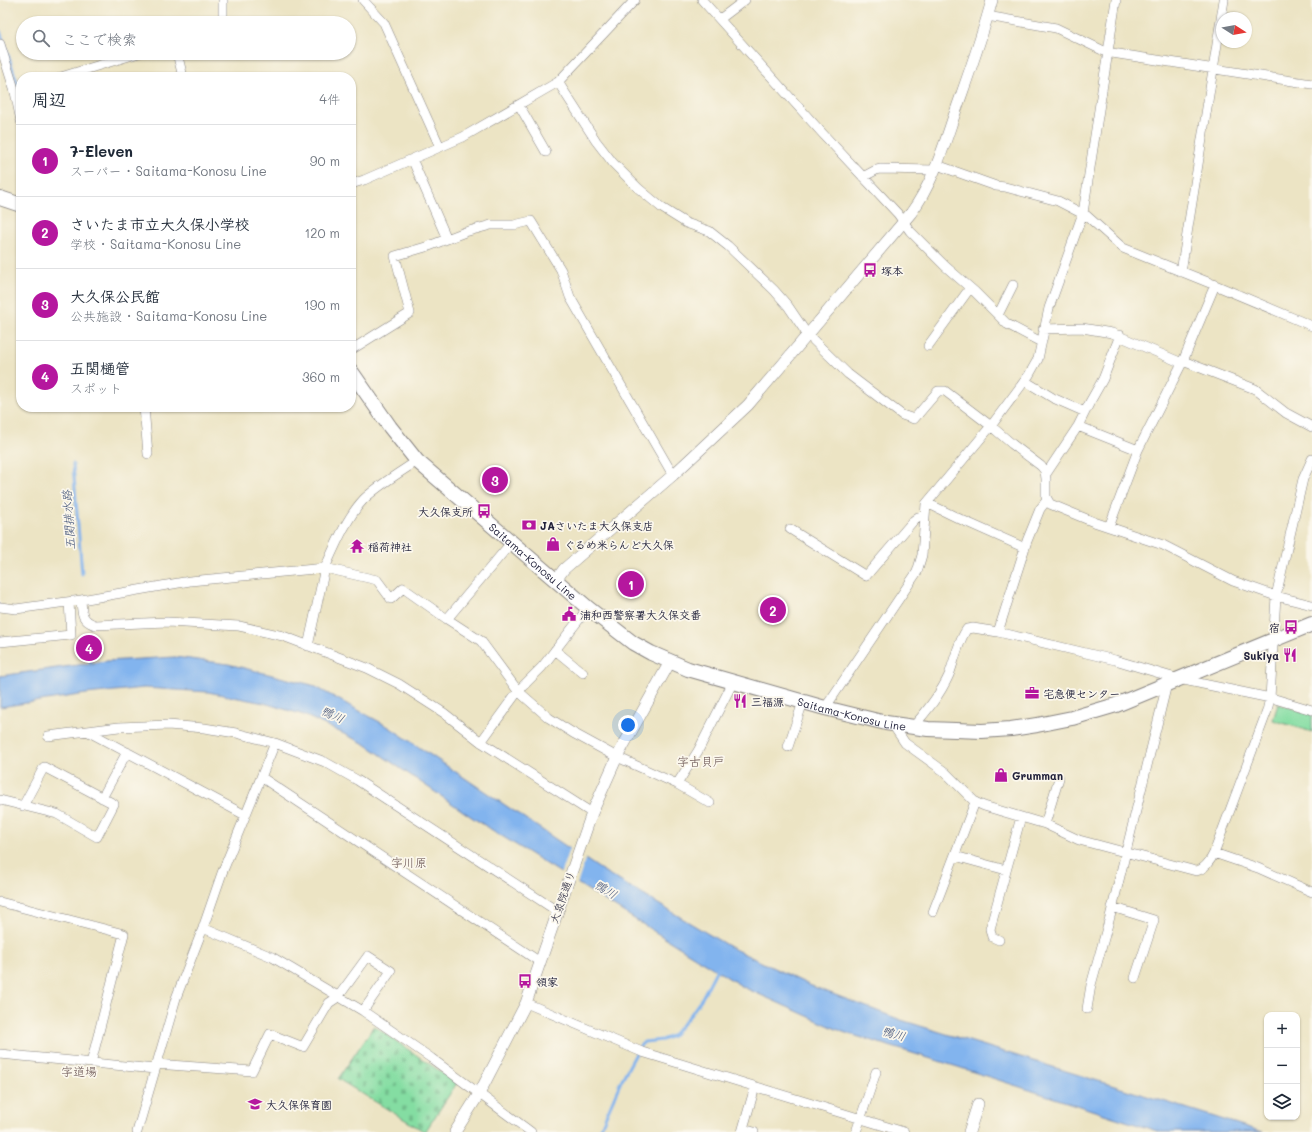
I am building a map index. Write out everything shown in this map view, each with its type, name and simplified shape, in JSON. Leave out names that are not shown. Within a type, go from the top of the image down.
[{"type":"main road","points":[[0,198],[16,203]]},
{"type":"main road","name":"Saitama-Konosu Line","points":[[356,378],[390,428],[417,461],[588,608],[633,643],[670,662],[733,682],[825,708],[894,725],[949,731],[982,731],[1037,725],[1102,710],[1312,624]]},
{"type":"street","points":[[223,0],[223,16]]},
{"type":"street","points":[[363,0],[384,23],[440,147]]},
{"type":"street","points":[[356,182],[463,137],[558,82],[635,0]]},
{"type":"street","points":[[702,0],[822,134],[898,214],[910,231],[998,315],[1011,326],[1041,342]]},
{"type":"street","points":[[720,19],[745,0]]},
{"type":"street","points":[[556,580],[564,568],[673,475],[748,405],[904,222],[922,198],[936,167],[967,81],[992,0]]},
{"type":"street","points":[[825,708],[917,572],[922,555],[926,503],[991,426],[1025,381],[1036,362],[1049,308],[1083,213],[1116,0]]},
{"type":"street","points":[[1181,272],[1224,0]]},
{"type":"street","points":[[987,16],[1056,28],[1108,52],[1312,84]]},
{"type":"street","points":[[0,44],[16,85]]},
{"type":"street","points":[[77,72],[116,60]]},
{"type":"street","points":[[179,60],[182,72]]},
{"type":"street","points":[[558,82],[596,141],[613,164],[662,208],[686,222],[709,231],[728,246],[774,290],[788,306],[807,334],[852,377],[902,415],[914,418],[938,391],[945,391],[1044,469],[1046,474],[1045,495],[1047,500],[1052,505],[1109,527],[1163,545],[1187,556],[1228,579],[1276,596],[1312,605]]},
{"type":"street","points":[[519,105],[546,152]]},
{"type":"street","points":[[412,159],[447,239]]},
{"type":"street","points":[[863,177],[880,169],[936,167],[996,186],[1006,187],[1053,199],[1083,213],[1123,248],[1312,326]]},
{"type":"street","points":[[356,347],[410,313],[395,256],[491,225],[514,225],[531,221],[561,270],[570,297],[673,475]]},
{"type":"street","points":[[998,315],[1013,285]]},
{"type":"street","points":[[1109,527],[1138,450],[1183,362],[1215,285]]},
{"type":"street","points":[[928,346],[970,288]]},
{"type":"street","points":[[1043,329],[1082,328],[1120,335],[1183,362],[1255,389],[1286,413],[1312,427]]},
{"type":"street","points":[[1046,474],[1078,426],[1103,379],[1120,335]]},
{"type":"street","points":[[1025,381],[1053,398],[1085,412]]},
{"type":"street","points":[[144,412],[148,454]]},
{"type":"street","points":[[1078,426],[1138,450]]},
{"type":"street","points":[[894,725],[905,743],[945,772],[975,802],[988,808],[1045,824],[1079,840],[1197,871],[1211,860],[1264,722],[1270,698],[1276,596],[1303,479],[1312,459]]},
{"type":"street","points":[[308,646],[325,568],[342,530],[363,500],[384,482],[417,461]]},
{"type":"street","points":[[998,632],[1040,509],[1047,500]]},
{"type":"street","points":[[926,503],[1026,548]]},
{"type":"street","points":[[790,529],[866,576],[914,520],[924,515]]},
{"type":"street","points":[[447,619],[511,543]]},
{"type":"street","points":[[0,607],[16,609],[69,602],[190,581],[325,568],[376,580],[391,599],[403,588],[480,641],[518,691],[549,718],[617,757],[677,784],[710,804]]},
{"type":"street","points":[[81,600],[82,616],[85,620],[95,625],[167,622],[239,626],[283,636],[367,668],[399,684],[444,713],[481,742],[592,813]]},
{"type":"street","points":[[0,642],[71,635],[69,602]]},
{"type":"street","points":[[481,742],[518,691],[542,668],[588,608]]},
{"type":"street","points":[[912,728],[928,710],[940,693],[947,680],[967,629],[973,628],[998,632],[1115,660],[1173,682],[1270,698],[1312,710]]},
{"type":"street","points":[[556,650],[584,673]]},
{"type":"street","name":"大泉院通り","points":[[455,1132],[479,1094],[526,1003],[557,910],[592,813],[617,757],[670,662]]},
{"type":"street","points":[[677,784],[698,751],[733,682]]},
{"type":"street","points":[[1087,1009],[1125,852],[1173,682]]},
{"type":"street","points":[[788,747],[803,702]]},
{"type":"street","points":[[48,736],[119,727],[168,725],[204,728],[236,733],[275,743],[324,762],[357,780],[557,910]]},
{"type":"street","points":[[87,731],[246,815]]},
{"type":"street","points":[[137,1132],[176,998],[222,873],[275,743]]},
{"type":"street","points":[[102,798],[126,752]]},
{"type":"street","points":[[0,800],[22,806],[57,814],[97,837],[114,804],[44,767],[22,806]]},
{"type":"street","points":[[261,777],[540,962]]},
{"type":"street","points":[[1045,824],[1059,778]]},
{"type":"street","points":[[933,912],[975,802]]},
{"type":"street","points":[[999,940],[992,937],[990,929],[1021,817]]},
{"type":"street","points":[[1214,853],[1258,868],[1312,892]]},
{"type":"street","points":[[955,856],[1006,870]]},
{"type":"street","points":[[0,902],[124,934],[91,1063]]},
{"type":"street","points":[[1112,907],[1154,920],[1135,978]]},
{"type":"street","points":[[203,928],[272,957],[363,1011],[531,1132]]},
{"type":"street","points":[[0,1054],[91,1063],[252,1071],[270,1034],[303,1047],[330,1003],[338,997],[368,956],[391,971],[363,1011]]},
{"type":"street","points":[[526,1003],[642,1052],[904,1132]]},
{"type":"street","points":[[856,1132],[876,1072]]},
{"type":"street","points":[[754,1132],[742,1130],[755,1087]]},
{"type":"street","points":[[969,1132],[978,1104]]},
{"type":"green space","points":[[1278,704],[1312,714],[1312,732],[1273,720]]},
{"type":"green space","points":[[374,1026],[457,1083],[425,1132],[338,1079]]},
{"type":"water","name":"鴨川","points":[[175,657],[228,664],[312,685],[389,727],[600,869],[730,947],[809,985],[901,1020],[1263,1132],[1160,1132],[958,1067],[843,1032],[743,987],[473,818],[365,744],[304,715],[264,703],[208,692],[144,688],[86,694],[0,707],[0,676],[106,661]]},
{"type":"pier","points":[[570,846],[586,857],[577,885],[560,875]]},
{"type":"waterway","name":"五関排水路","points":[[0,31],[16,79]]},
{"type":"waterway","name":"五関排水路","points":[[73,464],[82,574]]},
{"type":"waterway","name":"五関排水路","points":[[89,650],[91,666]]},
{"type":"waterway","points":[[599,1132],[621,1081],[640,1046],[644,1042],[662,1040],[672,1036],[691,1014],[702,998],[718,967]]},
{"type":"place","name":"塚本","points":[[870,270]]},
{"type":"place","name":"大久保公民館","points":[[495,480]]},
{"type":"place","name":"大久保支所","points":[[484,511]]},
{"type":"place","name":"JAさいたま大久保支店","points":[[529,525]]},
{"type":"place","name":"ぐるめ米らんど大久保","points":[[553,544]]},
{"type":"place","name":"稲荷神社","points":[[357,546]]},
{"type":"place","name":"7-Eleven","points":[[631,584]]},
{"type":"place","name":"さいたま市立大久保小学校","points":[[773,610]]},
{"type":"place","name":"浦和西警察署大久保交番","points":[[569,614]]},
{"type":"place","name":"宿","points":[[1291,627]]},
{"type":"place","name":"五関樋管","points":[[89,648]]},
{"type":"place","name":"Sukiya","points":[[1290,655]]},
{"type":"place","name":"宅急便センター","points":[[1032,693]]},
{"type":"place","name":"三福源","points":[[740,701]]},
{"type":"place","name":"Grumman","points":[[1001,775]]},
{"type":"place","name":"領家","points":[[525,981]]},
{"type":"place","name":"大久保保育園","points":[[255,1104]]},
{"type":"district","name":"字古貝戸","points":[[701,761]]},
{"type":"district","name":"字川原","points":[[409,862]]},
{"type":"district","name":"字道場","points":[[79,1071]]}]
